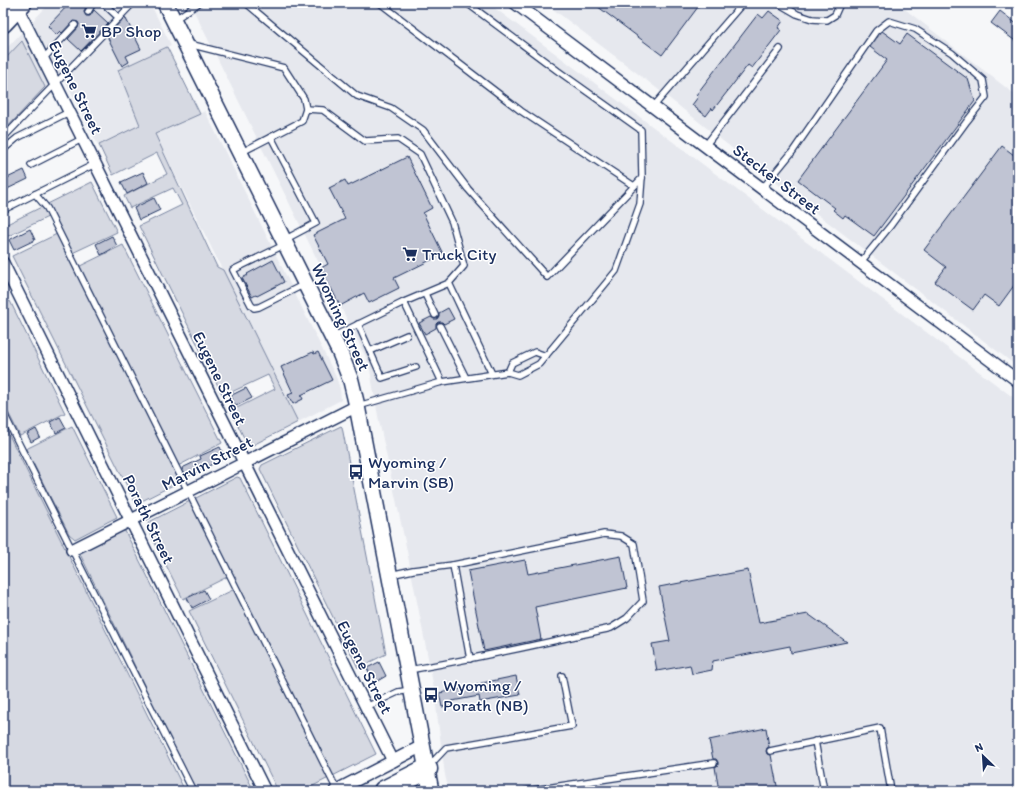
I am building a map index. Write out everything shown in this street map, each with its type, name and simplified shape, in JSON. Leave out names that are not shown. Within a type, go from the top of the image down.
[{"type":"highway","points":[[384,791],[427,770]]},
{"type":"main road","name":"Wyoming Street","points":[[165,3],[306,284],[346,367],[351,381],[431,791]]},
{"type":"main road","points":[[4,22],[18,6]]},
{"type":"street","name":"Stecker Street","points":[[515,3],[1018,381]]},
{"type":"street","name":"Eugene Street","points":[[18,6],[42,59],[392,761]]},
{"type":"street","name":"Porath Street","points":[[3,263],[265,791]]},
{"type":"street","name":"Marvin Street","points":[[72,550],[357,406]]},
{"type":"street","points":[[336,791],[422,746]]},
{"type":"lane","points":[[88,12],[93,3]]},
{"type":"lane","points":[[103,3],[119,18]]},
{"type":"lane","points":[[3,138],[133,3]]},
{"type":"lane","points":[[174,21],[199,3]]},
{"type":"lane","points":[[246,3],[357,96],[391,108],[423,130],[468,188],[548,277],[642,177]]},
{"type":"lane","points":[[380,3],[521,111],[634,186]]},
{"type":"lane","points":[[357,406],[442,382],[508,372],[518,375],[539,364],[616,271],[640,204],[642,177],[641,130],[558,71],[467,3]]},
{"type":"lane","points":[[653,107],[743,3]]},
{"type":"lane","points":[[778,3],[797,14],[812,19],[827,20],[835,15],[839,6]]},
{"type":"lane","points":[[762,189],[793,151],[876,32],[889,21],[915,29],[952,53],[983,80],[986,97],[891,225],[860,263]]},
{"type":"lane","points":[[42,59],[75,25]]},
{"type":"lane","points":[[186,44],[284,68],[304,99],[306,109],[302,121],[240,153]]},
{"type":"lane","points":[[705,146],[780,49]]},
{"type":"lane","points":[[306,109],[323,110],[365,142],[398,139],[420,154],[452,222],[464,266],[450,283],[404,302],[332,337]]},
{"type":"lane","points":[[3,150],[17,138],[69,112]]},
{"type":"lane","points":[[271,137],[316,224],[233,270],[254,308],[306,284]]},
{"type":"lane","points":[[31,165],[82,139]]},
{"type":"lane","points":[[3,210],[95,164]]},
{"type":"lane","points":[[35,194],[47,208],[336,791]]},
{"type":"lane","points":[[450,283],[492,374]]},
{"type":"lane","points":[[425,294],[435,315]]},
{"type":"lane","points":[[404,302],[442,382]]},
{"type":"lane","points":[[358,324],[382,378],[416,367]]},
{"type":"lane","points":[[440,326],[466,378]]},
{"type":"lane","points":[[370,351],[407,335]]},
{"type":"lane","points":[[508,372],[512,363],[535,352],[546,356]]},
{"type":"lane","points":[[3,412],[193,791]]},
{"type":"lane","points":[[390,575],[413,570],[453,566],[604,534],[621,536],[634,544],[644,600],[627,618],[611,628],[470,659],[408,670]]},
{"type":"lane","points":[[453,566],[470,659]]},
{"type":"lane","points":[[427,770],[446,748],[572,726],[562,676]]},
{"type":"lane","points":[[365,707],[395,693],[411,690]]},
{"type":"lane","points":[[770,751],[880,728],[891,791]]},
{"type":"lane","points":[[815,741],[824,791]]},
{"type":"lane","points":[[526,791],[714,763]]},
{"type":"shaded area","points":[[50,3],[150,3],[171,45],[118,70],[140,125],[98,145],[65,80],[3,143],[3,52]]},
{"type":"shaded area","points":[[190,3],[488,3],[1018,401],[1018,791],[449,791],[445,775],[433,683],[378,416],[369,364]]},
{"type":"shaded area","points":[[545,3],[897,3],[1018,97],[1018,367],[762,172],[650,83]]},
{"type":"shaded area","points":[[22,41],[45,87],[3,132],[3,61]]},
{"type":"shaded area","points":[[167,47],[200,114],[155,134],[217,267],[223,270],[298,422],[251,446],[247,444],[231,411],[275,389],[268,375],[223,396],[139,226],[182,205],[173,188],[130,208],[124,196],[167,174],[157,153],[113,175],[99,145],[140,125],[118,70]]},
{"type":"shaded area","points":[[205,111],[336,377],[340,389],[341,400],[298,422],[155,134]]},
{"type":"shaded area","points":[[92,182],[117,232],[68,255],[74,269],[123,245],[222,443],[174,468],[180,481],[179,482],[136,504],[12,256],[61,232],[52,215],[4,238],[3,237],[3,226]]},
{"type":"shaded area","points":[[10,301],[65,413],[20,436],[3,402],[3,305]]},
{"type":"shaded area","points":[[3,423],[185,791],[3,791]]},
{"type":"shaded area","points":[[72,426],[117,517],[75,539],[69,534],[26,449]]},
{"type":"shaded area","points":[[341,426],[386,654],[358,668],[260,469],[262,465]]},
{"type":"shaded area","points":[[237,477],[240,478],[376,754],[303,791],[278,791],[189,611],[237,588],[231,575],[183,599],[147,527],[149,522]]},
{"type":"shaded area","points":[[125,531],[254,791],[195,791],[152,708],[145,687],[80,554],[80,552]]},
{"type":"building","points":[[70,3],[87,3],[84,12],[86,16],[90,16],[94,10],[108,23],[81,51],[68,39],[78,28],[78,22],[73,21],[62,33],[60,31],[56,35],[48,26]]},
{"type":"building","points":[[593,3],[701,3],[662,55]]},
{"type":"building","points":[[769,11],[783,21],[778,28],[781,30],[752,68],[748,65],[713,110],[712,108],[706,116],[692,105],[698,97],[696,95],[758,14],[763,18]]},
{"type":"building","points":[[1000,11],[1018,25],[1018,43],[991,23]]},
{"type":"building","points":[[125,17],[141,49],[126,56],[129,62],[122,66],[107,36]]},
{"type":"building","points":[[882,31],[900,44],[907,34],[968,79],[975,101],[874,236],[845,215],[843,218],[833,210],[835,208],[798,180],[887,60],[870,47]]},
{"type":"building","points":[[1002,146],[1018,158],[1018,280],[999,306],[984,295],[973,310],[935,282],[946,267],[924,250]]},
{"type":"building","points":[[407,157],[432,208],[423,213],[443,254],[394,278],[399,288],[369,303],[364,293],[340,306],[321,268],[328,264],[313,235],[345,219],[329,188],[345,180],[348,186]]},
{"type":"building","points":[[24,170],[28,179],[3,191],[3,180]]},
{"type":"building","points":[[143,172],[148,183],[127,194],[121,182]]},
{"type":"building","points":[[154,198],[160,210],[139,220],[134,208]]},
{"type":"building","points":[[30,229],[35,240],[14,250],[9,240]]},
{"type":"building","points":[[112,236],[117,246],[101,255],[96,244]]},
{"type":"building","points":[[273,260],[284,282],[257,296],[252,297],[242,278]]},
{"type":"building","points":[[448,308],[454,319],[444,324],[442,322],[438,322],[436,324],[436,328],[425,334],[419,323],[431,317],[437,319],[439,313]]},
{"type":"building","points":[[313,352],[314,354],[318,352],[332,380],[301,395],[303,399],[293,404],[288,395],[293,393],[281,367]]},
{"type":"building","points":[[246,388],[252,398],[236,406],[230,396]]},
{"type":"building","points":[[60,417],[66,428],[56,433],[50,422]]},
{"type":"building","points":[[36,429],[40,437],[31,442],[27,434]]},
{"type":"building","points":[[220,447],[225,458],[186,477],[182,468],[201,459],[200,456]]},
{"type":"building","points":[[621,556],[627,588],[535,607],[541,639],[484,651],[468,571],[525,560],[528,574]]},
{"type":"building","points":[[748,570],[759,623],[808,614],[847,642],[791,653],[790,646],[713,661],[712,670],[692,674],[690,665],[657,671],[652,644],[670,641],[659,587]]},
{"type":"building","points":[[204,590],[209,599],[192,608],[187,598]]},
{"type":"building","points":[[379,662],[386,676],[374,683],[367,668]]},
{"type":"building","points":[[516,676],[520,695],[480,702],[479,696],[452,701],[453,705],[442,707],[439,693],[477,686],[477,684]]},
{"type":"building","points":[[766,728],[769,747],[766,751],[767,754],[771,755],[778,791],[719,791],[715,767],[718,765],[718,762],[716,759],[713,759],[709,740]]},
{"type":"place","name":"BP Shop","points":[[89,31]]},
{"type":"place","name":"Truck City","points":[[410,254]]},
{"type":"place","name":"Wyoming / Marvin (SB)","points":[[356,472]]},
{"type":"place","name":"Wyoming / Porath (NB)","points":[[431,695]]}]
